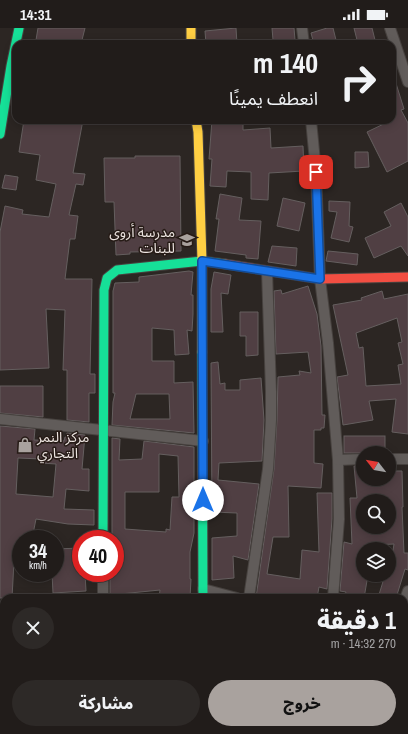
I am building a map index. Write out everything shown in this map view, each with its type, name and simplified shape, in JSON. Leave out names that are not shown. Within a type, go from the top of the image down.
[{"type":"street","points":[[16,40],[19,28]]},
{"type":"street","points":[[191,28],[191,40]]},
{"type":"street","points":[[302,28],[304,40]]},
{"type":"street","points":[[390,28],[394,40]]},
{"type":"street","points":[[396,46],[408,82]]},
{"type":"street","points":[[0,134],[12,61]]},
{"type":"street","points":[[197,124],[202,261],[203,594]]},
{"type":"street","points":[[311,124],[316,172],[320,279],[328,344],[338,460],[339,519],[333,594]]},
{"type":"street","points":[[103,530],[104,290],[107,278],[117,270],[202,261],[320,279],[408,277]]},
{"type":"street","points":[[250,594],[268,470],[271,392],[267,271]]},
{"type":"street","points":[[0,419],[203,441]]},
{"type":"street","points":[[338,460],[356,459]]},
{"type":"street","points":[[396,459],[408,459]]},
{"type":"street","points":[[103,582],[103,594]]},
{"type":"building","points":[[38,28],[85,28],[82,40],[36,40]]},
{"type":"building","points":[[236,28],[237,40],[206,40],[205,31]]},
{"type":"building","points":[[272,28],[294,28],[295,40],[273,40]]},
{"type":"building","points":[[327,28],[333,28],[336,40],[313,40],[311,33]]},
{"type":"building","points":[[354,28],[372,28],[375,40],[357,40]]},
{"type":"building","points":[[396,83],[404,109],[401,110],[408,123],[408,161],[387,172],[367,132],[384,124],[396,124]]},
{"type":"building","points":[[23,124],[82,124],[73,173],[85,174],[83,185],[76,184],[69,215],[78,216],[75,239],[70,239],[65,279],[92,279],[90,374],[95,374],[95,393],[89,393],[89,422],[67,420],[67,370],[63,370],[65,310],[46,309],[49,368],[0,370],[0,232],[5,206],[23,210],[22,214],[49,217],[56,184],[36,180],[40,155],[19,152]]},
{"type":"building","points":[[212,124],[243,124],[243,130],[270,128],[271,148],[303,146],[304,171],[269,173],[268,200],[251,199],[251,172],[227,171],[226,187],[210,186],[212,159],[209,159]]},
{"type":"building","points":[[355,152],[368,152],[369,167],[355,168]]},
{"type":"building","points":[[135,156],[180,156],[181,251],[130,252],[130,254],[116,255],[114,202],[105,202],[104,158],[135,158]]},
{"type":"building","points":[[5,175],[18,177],[16,190],[2,188]]},
{"type":"building","points":[[220,194],[242,198],[239,220],[261,221],[258,259],[246,258],[246,255],[215,251],[219,219],[216,219]]},
{"type":"building","points":[[283,198],[305,203],[299,231],[277,226]]},
{"type":"building","points":[[329,201],[350,202],[349,226],[353,227],[349,242],[331,238],[337,212],[329,211]]},
{"type":"building","points":[[401,203],[408,217],[408,256],[401,246],[374,258],[365,238],[391,226],[384,212]]},
{"type":"building","points":[[272,246],[297,248],[296,266],[268,262]]},
{"type":"building","points":[[328,251],[358,254],[357,265],[326,261]]},
{"type":"building","points":[[189,271],[193,272],[191,295],[193,295],[192,331],[187,330],[189,354],[175,355],[174,330],[152,328],[152,361],[174,361],[174,383],[193,382],[194,433],[112,425],[115,393],[113,393],[113,291],[115,283],[139,282],[139,277]],"holes":[[[136,394],[169,394],[170,419],[130,419]]]},
{"type":"building","points":[[214,272],[231,275],[228,294],[221,293],[223,332],[211,332],[211,289]]},
{"type":"building","points":[[308,286],[317,314],[321,346],[322,415],[325,415],[324,428],[321,428],[321,430],[314,430],[314,463],[323,464],[321,488],[288,486],[289,537],[273,537],[267,574],[300,579],[302,550],[319,552],[317,493],[332,493],[332,519],[327,589],[319,587],[318,594],[257,594],[274,469],[278,377],[300,375],[299,371],[311,373],[308,352],[276,354],[274,291],[281,290],[282,294]]},
{"type":"building","points":[[382,291],[384,299],[408,294],[408,434],[392,432],[396,399],[369,401],[373,420],[343,425],[337,377],[348,375],[333,305],[362,300],[361,298]],"holes":[[[397,318],[402,342],[398,343],[403,364],[398,365],[401,384],[366,386],[363,347],[359,348],[356,333]]]},
{"type":"building","points":[[240,312],[258,312],[258,355],[246,356],[246,336],[240,336]]},
{"type":"building","points":[[218,362],[220,384],[225,383],[225,390],[240,390],[240,380],[261,378],[264,420],[262,461],[219,463],[218,480],[259,484],[248,560],[233,556],[234,578],[212,580],[212,538],[237,536],[237,513],[212,512],[211,363]]},
{"type":"building","points":[[0,386],[43,386],[43,417],[0,413]]},
{"type":"building","points":[[0,426],[35,429],[34,440],[64,441],[65,437],[67,437],[67,433],[85,435],[82,469],[89,469],[89,491],[66,489],[64,509],[94,510],[94,525],[68,524],[36,519],[34,530],[12,530],[12,594],[0,594]],"holes":[[[18,458],[41,459],[41,463],[56,464],[53,497],[16,494]]]},
{"type":"building","points":[[344,436],[385,436],[385,446],[356,446],[356,453],[344,453]]},
{"type":"building","points":[[112,438],[120,439],[119,460],[142,459],[144,441],[194,447],[194,533],[190,552],[190,594],[160,594],[160,590],[110,594],[110,582],[124,582],[124,530],[112,530]],"holes":[[[159,454],[178,456],[179,497],[172,497],[170,530],[166,529],[166,532],[125,529],[125,492],[159,492]]]},
{"type":"building","points":[[354,466],[356,466],[356,486],[396,486],[396,471],[402,471],[404,553],[408,553],[408,570],[405,569],[397,594],[379,594],[383,582],[396,582],[396,542],[356,542],[356,582],[367,582],[365,594],[345,594],[346,592],[340,591],[344,542],[352,544],[350,498],[356,498],[356,534],[396,534],[396,494],[357,494]]},
{"type":"building","points":[[72,548],[72,582],[86,582],[86,591],[53,593],[52,582],[64,582],[64,549]]},
{"type":"traffic: fast","points":[[16,40],[19,28]]},
{"type":"traffic: fast","points":[[0,134],[12,61]]},
{"type":"traffic: fast","points":[[103,530],[104,290],[107,278],[117,270],[202,261],[225,264]]},
{"type":"traffic: fast","points":[[202,352],[203,594]]},
{"type":"traffic: slow","points":[[191,28],[191,40]]},
{"type":"traffic: slow","points":[[197,124],[202,261],[202,352]]},
{"type":"traffic: jam","points":[[225,264],[320,279],[408,277]]},
{"type":"place","name":"مدرسة أروى للبنات","points":[[187,240]]},
{"type":"place","name":"مركز النمر التجاري","points":[[25,445]]},
{"type":"route","points":[[203,500],[202,261],[320,279],[316,172]]}]
